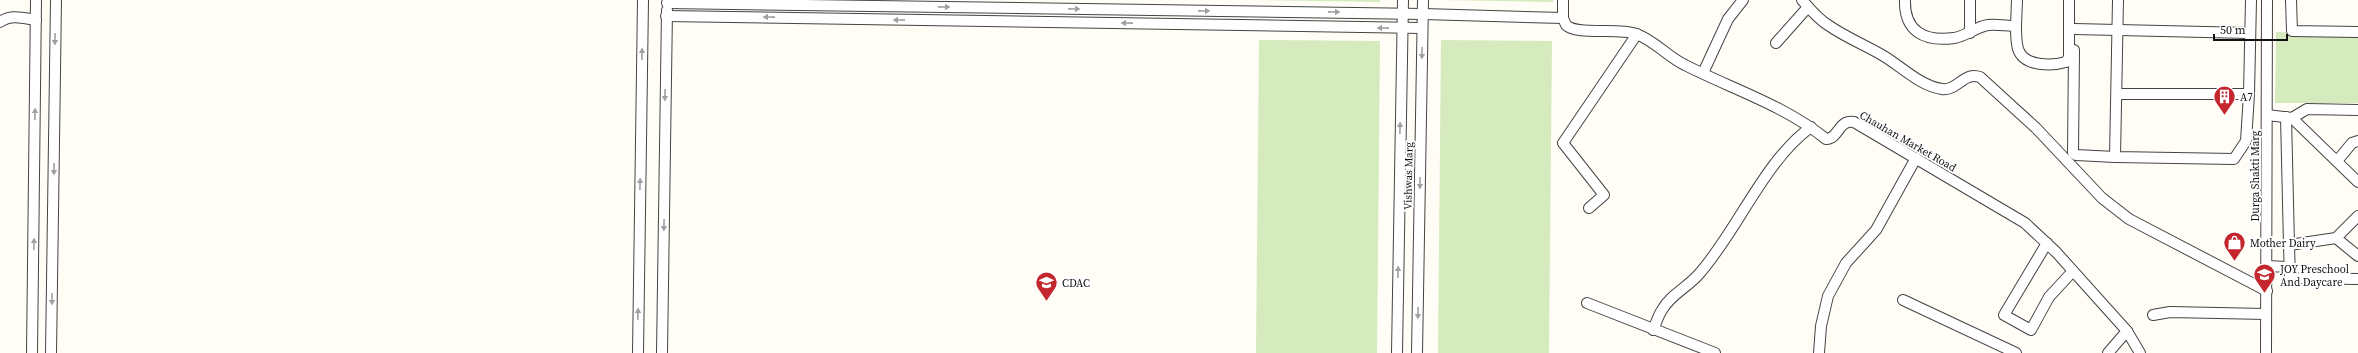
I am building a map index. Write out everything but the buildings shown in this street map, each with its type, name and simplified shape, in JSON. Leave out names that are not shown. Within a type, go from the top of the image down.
[{"type":"street","points":[[32,353],[36,0]]},
{"type":"street","points":[[51,353],[56,0]]},
{"type":"street","points":[[638,353],[643,0]]},
{"type":"street","name":"Vishwas Marg","points":[[1397,353],[1402,0]]},
{"type":"street","name":"Vishwas Marg","points":[[1417,353],[1423,0]]},
{"type":"street","points":[[662,353],[667,2],[824,3],[1007,8],[1402,13],[1563,18],[1563,0]]},
{"type":"street","points":[[1703,73],[1728,19],[1744,0]]},
{"type":"street","points":[[1905,0],[1904,11],[1908,24],[1916,32],[1929,36],[1954,38],[1970,33],[1975,28],[1989,25],[2016,26]]},
{"type":"street","points":[[1970,0],[1970,33]]},
{"type":"street","points":[[2017,0],[2016,26],[2018,49],[2023,58],[2032,63],[2058,64],[2066,62],[2069,56],[2069,0]]},
{"type":"street","points":[[2074,0],[2073,153],[2076,155],[2115,157],[2234,159],[2246,141],[2249,94],[2250,0]]},
{"type":"street","points":[[2115,157],[2118,0]]},
{"type":"street","name":"Durga Shakti Marg","points":[[2266,353],[2267,0]]},
{"type":"street","points":[[2291,0],[2292,31],[2358,32]]},
{"type":"street","points":[[823,18],[824,3]]},
{"type":"street","points":[[1776,43],[1805,3],[1828,25],[1884,56],[1933,87],[1945,89],[1955,86],[1966,76],[1973,75],[1980,77],[2036,128],[2102,198],[2129,219],[2267,291]]},
{"type":"street","points":[[1007,8],[1007,21]]},
{"type":"street","points":[[1150,10],[1150,24]]},
{"type":"street","points":[[1241,11],[1241,25]]},
{"type":"street","points":[[666,16],[1422,28]]},
{"type":"street","points":[[0,22],[6,18],[15,17],[36,20]]},
{"type":"street","name":"Chauhan Market Road","points":[[1563,18],[1566,25],[1575,30],[1617,29],[1637,34],[1684,65],[1744,90],[1811,127],[1826,140],[1831,139],[1842,124],[1848,121],[1854,122],[2025,223],[2047,243],[2073,271],[2126,331],[2140,353]]},
{"type":"street","points":[[2074,29],[2249,32]]},
{"type":"street","points":[[1589,208],[1604,195],[1563,143],[1637,34]]},
{"type":"street","points":[[2117,94],[2249,94]]},
{"type":"street","points":[[2267,115],[2289,117],[2307,109],[2358,110]]},
{"type":"street","points":[[2289,117],[2358,182]]},
{"type":"street","points":[[2289,117],[2290,278],[2358,279]]},
{"type":"street","points":[[1653,330],[1662,309],[1699,275],[1730,233],[1784,152],[1795,138],[1811,127]]},
{"type":"street","points":[[2337,161],[2352,143],[2358,141]]},
{"type":"street","points":[[1819,353],[1821,326],[1828,296],[1846,263],[1876,230],[1916,158]]},
{"type":"street","points":[[2290,245],[2336,238],[2358,216]]},
{"type":"street","points":[[2336,238],[2358,256]]},
{"type":"street","points":[[2047,243],[2004,315],[2031,330],[2049,297],[2073,271]]},
{"type":"street","points":[[2267,266],[2290,267]]},
{"type":"street","points":[[1903,300],[2016,353]]},
{"type":"street","points":[[1587,303],[1715,353]]},
{"type":"street","points":[[2152,315],[2170,312],[2266,314]]},
{"type":"street","points":[[2108,353],[2126,331]]},
{"type":"green space","points":[[1260,0],[1380,0],[1380,2]]},
{"type":"green space","points":[[1442,0],[1553,0],[1553,2]]},
{"type":"green space","points":[[2276,32],[2358,34],[2358,103],[2275,103]]},
{"type":"green space","points":[[1259,40],[1380,41],[1377,353],[1256,353]]},
{"type":"green space","points":[[1441,40],[1552,41],[1549,353],[1438,353]]},
{"type":"place","name":"A7","points":[[2224,116]]},
{"type":"place","name":"Mother Dairy","points":[[2234,262]]},
{"type":"place","name":"JOY Preschool And Daycare","points":[[2265,294]]},
{"type":"place","name":"CDAC","points":[[1047,302]]}]
